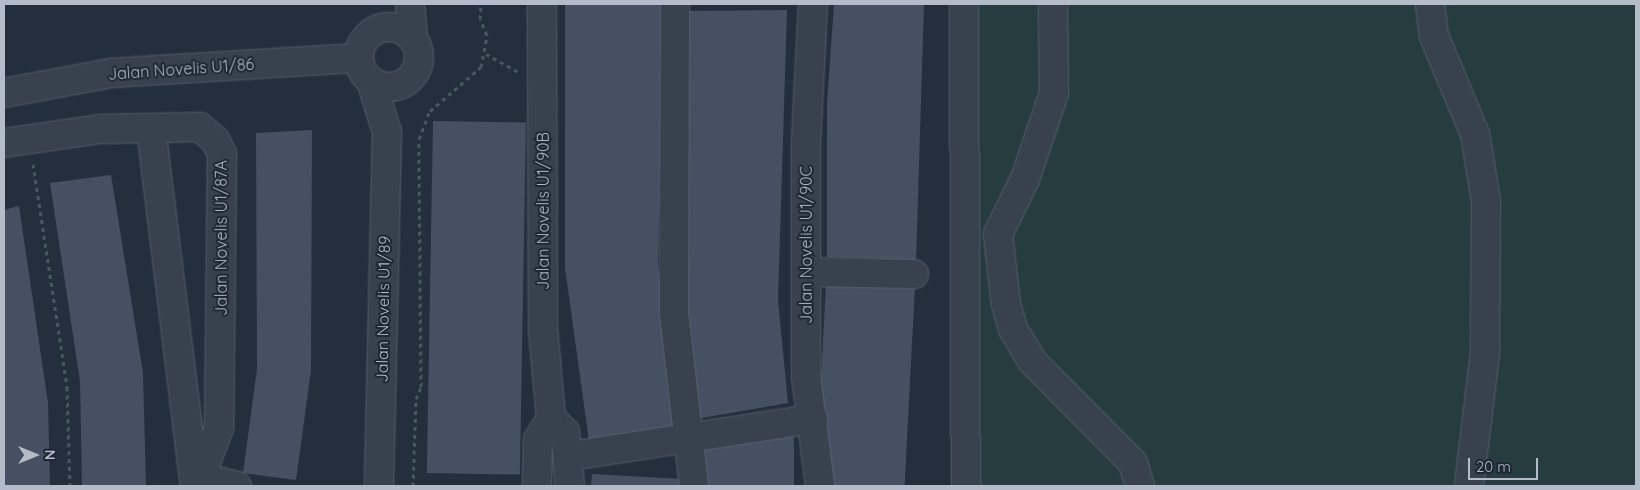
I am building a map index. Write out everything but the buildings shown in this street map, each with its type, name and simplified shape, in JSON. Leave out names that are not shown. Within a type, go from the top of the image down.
[{"type":"street","points":[[397,4],[379,29],[365,40],[365,69],[388,87],[406,81],[419,57],[413,39],[410,4]]},
{"type":"street","name":"Jalan Novelis U1/90B","points":[[542,4],[544,74],[543,328],[551,418]]},
{"type":"street","points":[[675,4],[674,313],[690,438],[694,486]]},
{"type":"street","name":"Jalan Novelis U1/90C","points":[[813,4],[806,272],[806,376],[820,486]]},
{"type":"street","points":[[964,4],[966,486]]},
{"type":"street","points":[[1053,4],[1054,94],[1025,179],[998,234],[1006,304],[1013,329],[1033,362],[1133,463],[1140,486]]},
{"type":"street","points":[[1430,4],[1434,36],[1475,134],[1486,201],[1485,353],[1469,486]]},
{"type":"street","points":[[379,29],[397,28],[413,39]]},
{"type":"street","name":"Jalan Novelis U1/86","points":[[4,93],[111,72],[365,69]]},
{"type":"street","name":"Jalan Novelis U1/89","points":[[365,69],[387,132]]},
{"type":"street","name":"Jalan Novelis U1/89","points":[[379,486],[387,132],[406,81]]},
{"type":"street","name":"Jalan Novelis U1/87A","points":[[151,128],[200,127],[215,140],[222,154],[220,370]]},
{"type":"street","points":[[16,139],[151,128],[197,481]]},
{"type":"street","points":[[806,272],[914,274]]},
{"type":"street","points":[[183,370],[198,377],[220,370],[219,428],[197,481]]},
{"type":"street","points":[[537,486],[538,440],[551,418],[565,432],[570,456],[570,486]]},
{"type":"street","points":[[570,456],[812,419]]},
{"type":"street","points":[[197,481],[236,486]]},
{"type":"path","points":[[413,486],[416,400],[421,387],[418,138],[430,110],[481,67],[486,54],[481,4]]},
{"type":"path","points":[[486,54],[508,69],[544,74]]},
{"type":"path","points":[[16,139],[67,387],[70,486]]},
{"type":"green space","points":[[951,4],[1636,4],[1636,486],[951,486]]}]
